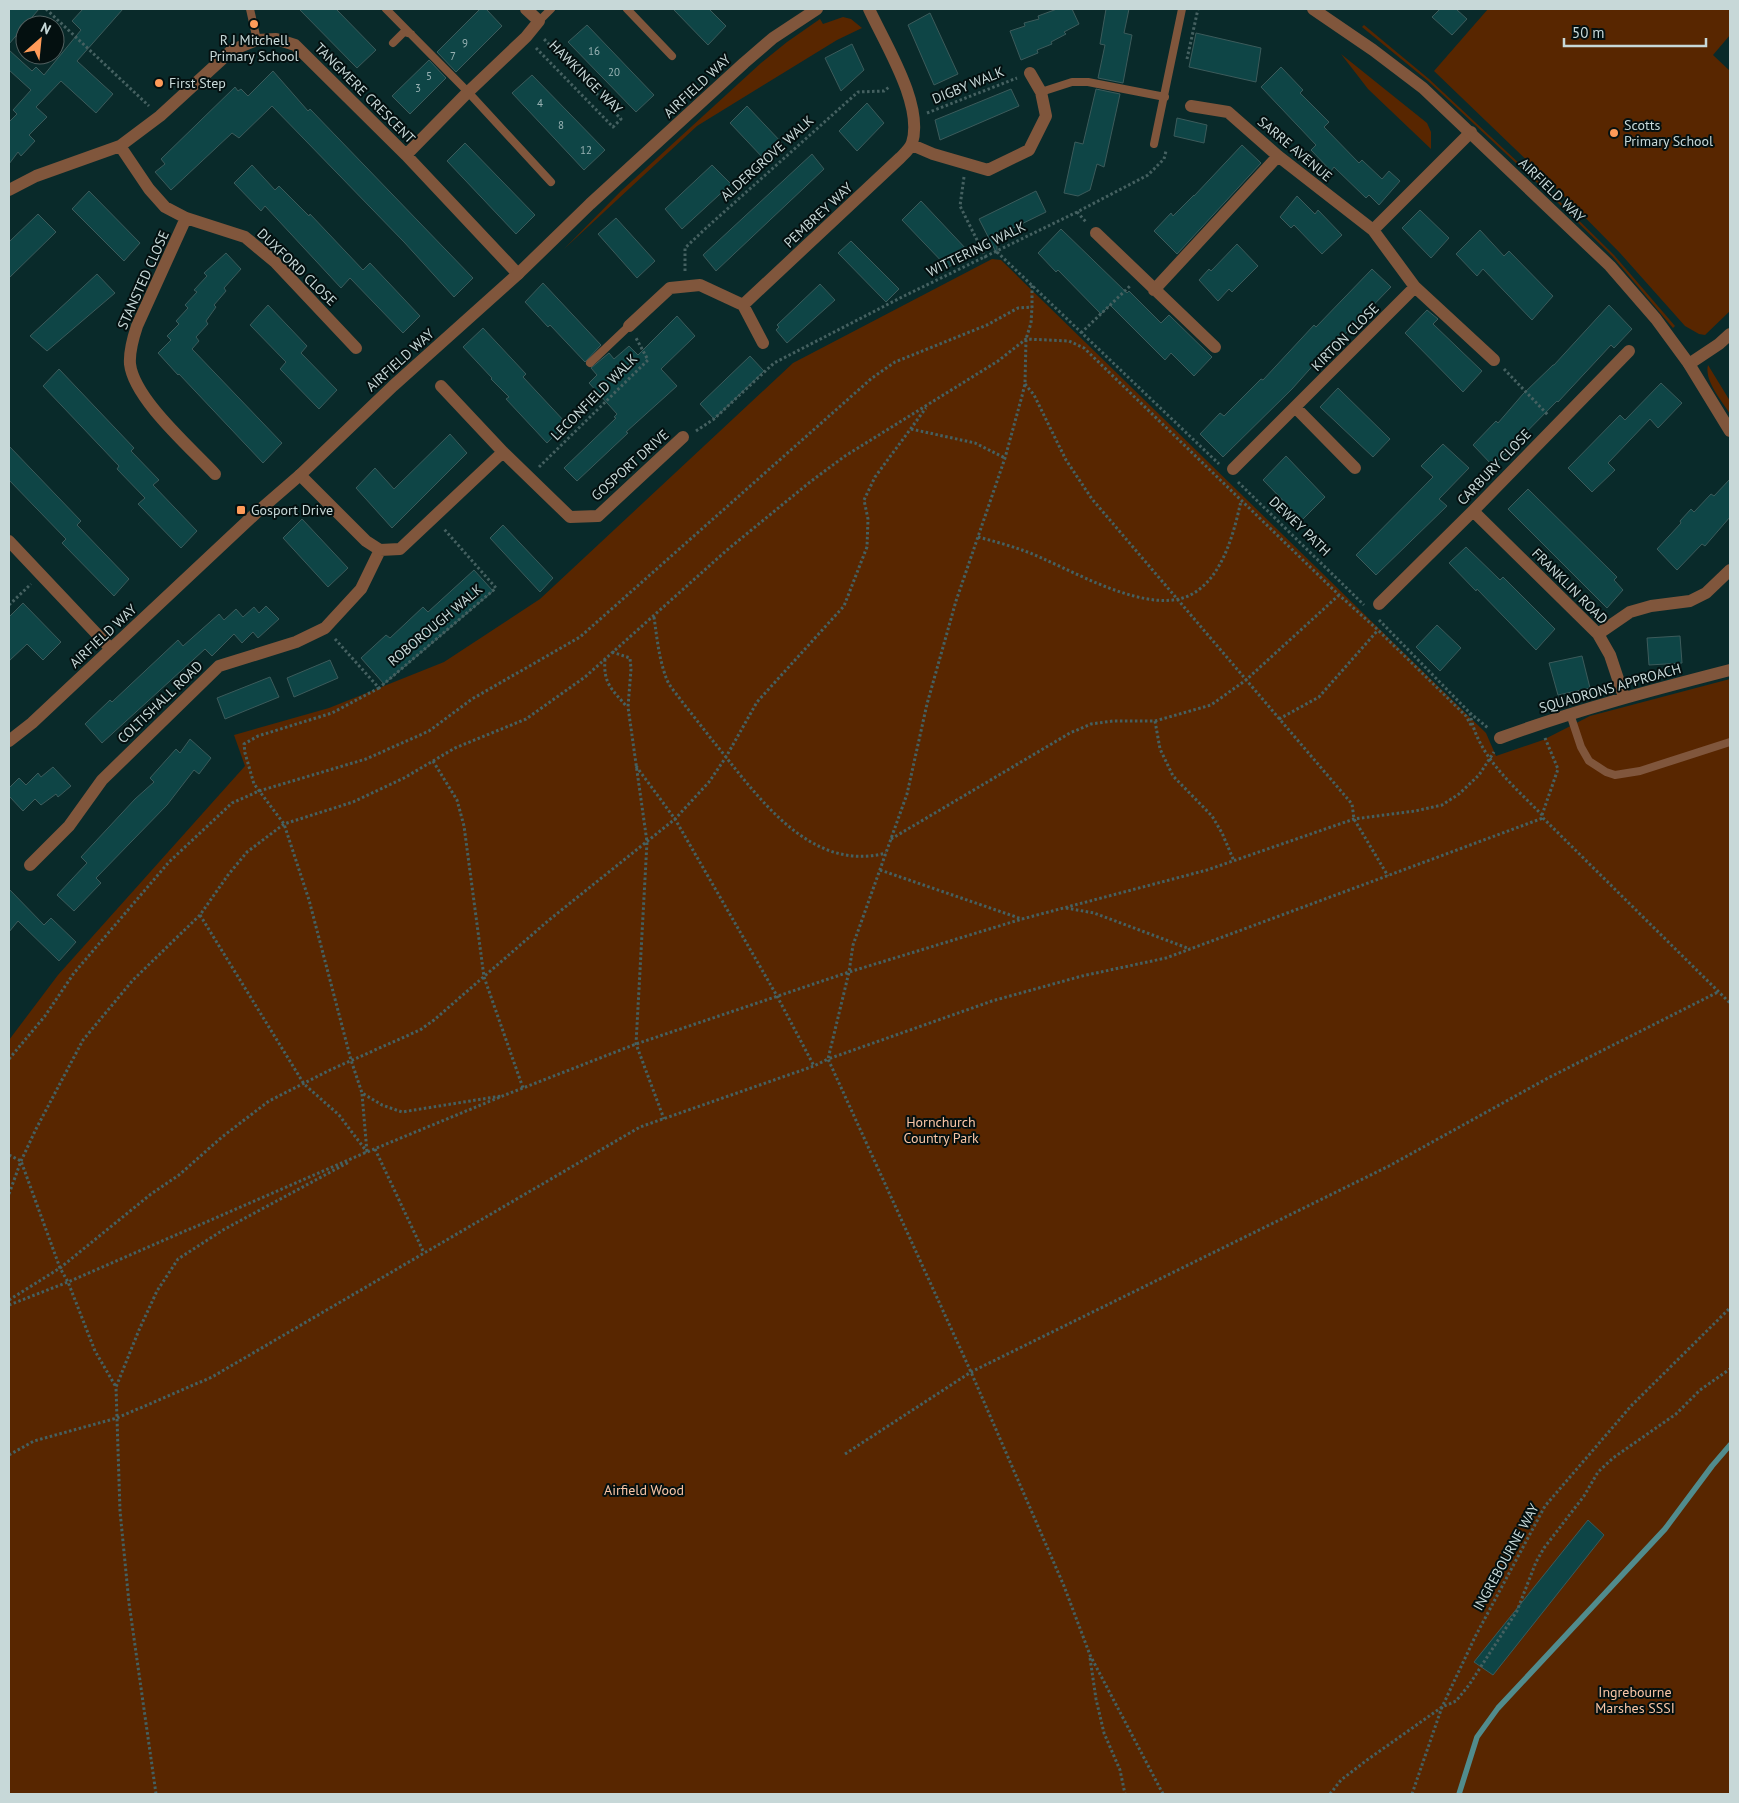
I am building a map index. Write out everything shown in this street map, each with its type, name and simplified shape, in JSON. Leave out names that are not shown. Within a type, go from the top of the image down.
[{"type":"street","points":[[406,156],[533,28],[526,9]]},
{"type":"street","name":"AIRFIELD WAY","points":[[9,741],[32,723],[255,514],[300,475],[393,386],[518,274],[590,204],[744,63],[773,38],[817,9]]},
{"type":"street","points":[[869,9],[901,77],[915,118],[912,145],[933,154],[988,170],[1029,150],[1046,116],[1041,92],[1030,73]]},
{"type":"street","name":"AIRFIELD WAY","points":[[1313,9],[1423,88],[1610,266],[1656,319],[1689,364],[1730,431]]},
{"type":"street","name":"TANGMERE CRESCENT","points":[[9,190],[36,176],[120,146],[160,116],[232,50],[257,40],[276,39],[295,45],[406,156],[518,274]]},
{"type":"street","name":"SARRE AVENUE","points":[[1191,106],[1228,112],[1278,156],[1373,230],[1415,287],[1494,360]]},
{"type":"street","points":[[1373,230],[1471,132]]},
{"type":"street","name":"PEMBREY WAY","points":[[743,306],[912,145]]},
{"type":"street","name":"DUXFORD CLOSE","points":[[120,146],[149,189],[165,207],[186,218],[245,237],[275,262],[356,348]]},
{"type":"street","points":[[1154,290],[1278,156]]},
{"type":"street","name":"STANSTED CLOSE","points":[[186,218],[137,326],[131,344],[130,364],[134,380],[143,396],[215,474]]},
{"type":"street","points":[[1096,233],[1215,347]]},
{"type":"street","points":[[630,326],[670,288],[700,285],[743,306],[763,343]]},
{"type":"street","name":"KIRTON CLOSE","points":[[1230,472],[1415,287]]},
{"type":"street","points":[[1689,364],[1719,344],[1730,334]]},
{"type":"street","name":"CARBURY CLOSE","points":[[1375,607],[1473,511],[1629,351]]},
{"type":"street","name":"GOSPORT DRIVE","points":[[441,386],[503,452],[570,517],[598,516],[683,437]]},
{"type":"street","points":[[1296,408],[1355,468]]},
{"type":"street","points":[[300,475],[366,541],[380,550],[400,549],[503,452]]},
{"type":"street","name":"FRANKLIN ROAD","points":[[1473,511],[1598,634],[1610,655],[1624,697]]},
{"type":"street","points":[[9,541],[111,649]]},
{"type":"street","name":"COLTISHALL ROAD","points":[[30,865],[69,826],[102,780],[219,666],[296,642],[325,628],[361,589],[380,550]]},
{"type":"street","points":[[1598,634],[1630,612],[1651,606],[1690,601],[1706,593],[1730,570]]},
{"type":"street","name":"SQUADRONS APPROACH","points":[[1500,738],[1624,697],[1730,670]]},
{"type":"lane","points":[[250,9],[257,40]]},
{"type":"lane","points":[[386,9],[468,92],[551,182]]},
{"type":"lane","points":[[533,28],[552,9]]},
{"type":"lane","points":[[627,9],[672,56]]},
{"type":"lane","points":[[1154,144],[1182,9]]},
{"type":"lane","points":[[393,43],[404,32],[411,34]]},
{"type":"lane","points":[[1041,92],[1072,82],[1088,82],[1165,97]]},
{"type":"lane","points":[[590,363],[630,326]]},
{"type":"lane","points":[[1570,714],[1581,747],[1589,761],[1606,772],[1615,775],[1640,771],[1730,742]]},
{"type":"path","points":[[46,9],[160,116]]},
{"type":"path","points":[[1186,65],[1198,9]]},
{"type":"path","name":"HAWKINGE WAY","points":[[533,28],[621,119],[613,127],[533,28]]},
{"type":"path","name":"DIGBY WALK","points":[[915,118],[1030,73]]},
{"type":"path","name":"ALDERGROVE WALK","points":[[685,286],[685,248],[705,228],[858,92],[884,91],[901,77]]},
{"type":"path","name":"WITTERING WALK","points":[[673,447],[714,419],[774,363],[904,296],[1078,212],[1148,175],[1164,159],[1166,149]]},
{"type":"path","points":[[967,164],[960,206],[986,258]]},
{"type":"path","name":"DEWEY PATH","points":[[997,252],[1081,333],[1375,607]]},
{"type":"path","points":[[1081,333],[1140,276]]},
{"type":"path","points":[[1032,284],[1032,307],[1026,339],[1025,384],[1005,458],[956,601],[927,704],[907,794],[853,945],[850,972],[828,1059],[971,1372],[1064,1586],[1090,1655],[1163,1794]]},
{"type":"path","points":[[9,1059],[45,1016],[74,972],[169,862],[232,803],[259,791],[366,760],[429,731],[472,699],[580,637],[872,378],[894,362],[987,325],[1018,308],[1032,307]]},
{"type":"path","name":"LECONFIELD WALK","points":[[529,477],[648,360],[630,326]]},
{"type":"path","points":[[9,1194],[21,1161],[36,1129],[83,1040],[132,980],[200,915],[228,875],[248,852],[284,824],[353,802],[404,778],[456,748],[526,719],[585,677],[634,631],[654,617],[727,550],[810,482],[845,456],[998,361],[1026,339],[1070,341],[1084,348],[1466,716],[1490,760],[1543,817],[1730,1003]]},
{"type":"path","points":[[1494,360],[1557,424]]},
{"type":"path","points":[[1025,384],[1034,395],[1066,460],[1092,499],[1352,804],[1354,819],[1388,876]]},
{"type":"path","points":[[9,1300],[60,1268],[151,1194],[179,1175],[222,1137],[269,1101],[351,1060],[420,1030],[549,920],[675,819],[708,782],[726,757],[757,702],[844,606],[867,547],[868,519],[864,500],[874,477],[928,406]]},
{"type":"path","points":[[910,429],[975,443],[1005,458]]},
{"type":"path","points":[[978,537],[1022,550],[1120,593],[1164,602],[1196,592],[1218,569],[1233,534],[1241,501]]},
{"type":"path","name":"ROBOROUGH WALK","points":[[379,688],[496,588],[434,517]]},
{"type":"path","points":[[9,605],[40,575]]},
{"type":"path","points":[[891,839],[1070,732],[1091,724],[1113,721],[1155,721],[1211,705],[1246,680],[1339,595]]},
{"type":"path","points":[[654,617],[658,652],[668,682],[768,808],[804,839],[835,853],[869,858],[886,853]]},
{"type":"path","points":[[1378,618],[1470,713],[1500,738]]},
{"type":"path","points":[[325,628],[379,688],[332,713],[258,736],[244,744],[254,784],[284,824],[309,900],[351,1060],[362,1093],[368,1152]]},
{"type":"path","points":[[1279,719],[1319,697],[1378,630]]},
{"type":"path","points":[[612,652],[630,658],[628,707],[647,842],[636,1044],[664,1119]]},
{"type":"path","points":[[604,659],[603,673],[610,687],[628,707]]},
{"type":"path","points":[[1470,713],[1472,727]]},
{"type":"path","points":[[1155,721],[1160,749],[1173,776],[1212,816],[1222,833],[1234,861]]},
{"type":"path","points":[[1538,724],[1558,769],[1543,817]]},
{"type":"path","points":[[9,1305],[68,1282],[375,1149],[636,1044],[850,972],[1022,919],[1207,870],[1354,819],[1415,811],[1442,805],[1459,794],[1479,775],[1490,760]]},
{"type":"path","points":[[433,761],[456,800],[464,826],[484,977],[523,1088]]},
{"type":"path","points":[[636,765],[675,819],[777,996],[814,1066]]},
{"type":"path","points":[[9,1455],[34,1441],[117,1418],[212,1377],[640,1127],[992,1001],[1082,976],[1166,958],[1543,817]]},
{"type":"path","points":[[880,870],[1022,919]]},
{"type":"path","points":[[1063,908],[1094,913],[1190,949]]},
{"type":"path","points":[[200,915],[304,1084],[339,1115],[368,1152]]},
{"type":"path","points":[[845,1454],[971,1372],[1389,1166],[1548,1078],[1718,992]]},
{"type":"path","points":[[362,1093],[382,1105],[402,1112],[506,1095]]},
{"type":"path","points":[[375,1149],[424,1253]]},
{"type":"path","points":[[156,1794],[129,1603],[120,1511],[116,1387],[138,1330],[157,1291],[178,1259],[223,1230],[368,1152]]},
{"type":"path","points":[[9,1155],[21,1161],[60,1268],[68,1282],[95,1351],[116,1387]]},
{"type":"path","name":"INGREBOURNE WAY","points":[[1330,1794],[1341,1780],[1442,1707],[1475,1636],[1545,1506],[1631,1406],[1730,1308]]},
{"type":"path","points":[[1412,1794],[1442,1707],[1456,1702],[1469,1685],[1517,1611],[1536,1562],[1544,1548],[1584,1496],[1598,1472],[1612,1458],[1676,1414],[1700,1390],[1730,1369]]},
{"type":"path","points":[[1090,1655],[1096,1699],[1104,1733],[1120,1770],[1125,1794]]},
{"type":"green space","name":"Scotts Primary School","points":[[1488,9],[1730,9],[1730,35],[1713,55],[1730,71],[1730,311],[1705,335],[1699,334],[1685,326],[1620,253],[1563,195],[1434,71]]},
{"type":"green space","points":[[843,17],[851,19],[862,28],[837,40],[697,126],[564,249],[621,191],[761,63],[820,19],[823,24]]},
{"type":"green space","points":[[1364,25],[1429,79],[1552,194],[1614,255],[1675,326],[1673,328],[1612,256],[1550,195],[1428,81],[1362,27]]},
{"type":"green space","points":[[1341,54],[1427,123],[1431,132],[1431,149],[1368,89]]},
{"type":"green space","name":"Hornchurch Country Park","points":[[992,259],[1001,260],[1486,733],[1496,756],[1543,740],[1590,716],[1730,679],[1730,1794],[9,1794],[9,1040],[58,975],[245,766],[234,735],[329,708],[444,662],[540,599],[793,363]]},
{"type":"green space","points":[[1708,365],[1730,401],[1730,414],[1711,384],[1707,371]]},
{"type":"building","points":[[9,9],[39,9],[34,15],[15,15],[15,37],[9,44]]},
{"type":"building","points":[[83,9],[123,9],[77,61],[113,94],[96,113],[61,81],[36,107],[47,117],[29,135],[35,141],[21,156],[18,152],[9,164],[9,122],[17,114],[13,110],[31,90],[9,70],[9,50],[15,55],[15,65],[25,65],[32,71],[36,67],[44,75],[52,65],[65,65],[65,49],[81,30],[72,21]]},
{"type":"building","points":[[299,9],[336,9],[376,50],[357,68]]},
{"type":"building","points":[[480,9],[486,9],[502,26],[456,72],[437,52]]},
{"type":"building","points":[[673,9],[709,9],[726,26],[708,45]]},
{"type":"building","points":[[1057,9],[1072,9],[1079,24],[1064,32],[1066,34],[1051,42],[1052,44],[1037,50],[1038,53],[1021,60],[1010,31],[1025,26],[1024,23],[1039,19],[1038,16]]},
{"type":"building","points":[[1106,9],[1129,9],[1124,33],[1132,35],[1123,83],[1098,78],[1105,45],[1100,44]]},
{"type":"building","points":[[1440,9],[1456,9],[1467,19],[1452,35],[1432,17]]},
{"type":"building","points":[[930,13],[958,74],[934,85],[908,25]]},
{"type":"building","points":[[587,25],[654,95],[636,112],[568,42]]},
{"type":"building","points":[[1196,33],[1261,48],[1256,82],[1189,67]]},
{"type":"building","points":[[852,44],[864,70],[841,91],[825,58]]},
{"type":"building","points":[[429,60],[446,78],[410,114],[392,96]]},
{"type":"building","points":[[1281,67],[1303,90],[1300,93],[1329,122],[1324,127],[1359,163],[1362,160],[1382,179],[1389,171],[1400,181],[1379,205],[1369,195],[1366,198],[1334,167],[1331,171],[1311,150],[1316,145],[1261,87]]},
{"type":"building","points":[[273,71],[308,111],[310,109],[473,278],[454,297],[404,242],[272,106],[239,138],[232,133],[171,190],[155,172],[165,164],[161,159],[235,87],[238,91],[241,89],[248,96]]},
{"type":"building","points":[[532,75],[605,150],[584,170],[512,93]]},
{"type":"building","points":[[1011,89],[1019,106],[940,140],[935,120]]},
{"type":"building","points":[[1096,89],[1120,94],[1104,167],[1097,164],[1090,190],[1078,196],[1064,193],[1075,142],[1083,144]]},
{"type":"building","points":[[867,103],[884,123],[857,151],[839,131]]},
{"type":"building","points":[[747,106],[782,143],[764,159],[730,123]]},
{"type":"building","points":[[1177,118],[1207,125],[1204,143],[1174,136]]},
{"type":"building","points":[[465,143],[535,215],[516,234],[447,161]]},
{"type":"building","points":[[1242,145],[1261,163],[1177,254],[1154,231],[1171,213],[1173,216],[1194,196]]},
{"type":"building","points":[[812,154],[824,169],[716,271],[703,255]]},
{"type":"building","points":[[252,165],[275,190],[279,186],[309,216],[310,214],[363,270],[370,263],[420,316],[403,333],[350,278],[341,288],[265,206],[261,211],[234,183]]},
{"type":"building","points":[[712,165],[731,184],[682,229],[665,209]]},
{"type":"building","points":[[89,191],[140,243],[124,261],[72,209]]},
{"type":"building","points":[[1036,191],[1046,212],[997,236],[997,254],[979,219]]},
{"type":"building","points":[[1297,196],[1315,214],[1318,210],[1342,235],[1322,254],[1294,225],[1291,228],[1280,217]]},
{"type":"building","points":[[921,201],[968,251],[948,268],[902,220]]},
{"type":"building","points":[[1420,210],[1449,238],[1431,258],[1402,228]]},
{"type":"building","points":[[38,214],[56,232],[9,278],[9,242]]},
{"type":"building","points":[[616,218],[655,261],[637,278],[598,234]]},
{"type":"building","points":[[1061,229],[1161,323],[1169,315],[1212,357],[1194,376],[1171,353],[1165,360],[1110,305],[1101,314],[1058,270],[1056,272],[1038,253]]},
{"type":"building","points":[[1480,230],[1504,256],[1509,251],[1553,296],[1532,320],[1483,269],[1477,276],[1456,254]]},
{"type":"building","points":[[851,241],[899,289],[886,302],[838,253]]},
{"type":"building","points":[[1237,244],[1258,266],[1232,292],[1229,289],[1218,301],[1199,280],[1209,269],[1211,271]]},
{"type":"building","points":[[226,253],[241,269],[224,288],[226,291],[214,305],[216,307],[206,321],[208,324],[196,337],[199,341],[192,349],[282,443],[263,463],[158,353],[171,340],[167,336],[179,324],[176,321],[188,308],[185,305],[197,292],[194,290],[207,276],[204,273]]},
{"type":"building","points":[[1372,269],[1391,287],[1223,457],[1200,434],[1220,413],[1224,416],[1261,379],[1263,380],[1314,325],[1316,327]]},
{"type":"building","points":[[97,274],[115,293],[47,351],[30,336]]},
{"type":"building","points":[[543,283],[601,345],[585,362],[525,302]]},
{"type":"building","points":[[820,284],[835,300],[787,343],[776,330],[779,327],[777,325]]},
{"type":"building","points":[[268,305],[307,346],[301,353],[337,390],[319,409],[280,369],[286,362],[250,325]]},
{"type":"building","points":[[1609,305],[1632,329],[1614,348],[1611,345],[1558,402],[1493,466],[1473,445],[1496,421],[1498,423],[1523,394],[1554,365]]},
{"type":"building","points":[[1427,310],[1438,319],[1433,324],[1482,371],[1463,392],[1405,333]]},
{"type":"building","points":[[677,316],[695,336],[661,369],[677,386],[626,432],[628,433],[577,481],[564,468],[616,418],[614,417],[617,414],[589,383],[597,375],[591,368],[609,353],[614,359],[629,346],[638,355]]},
{"type":"building","points":[[483,328],[526,374],[523,377],[566,423],[547,443],[506,399],[509,397],[463,347]]},
{"type":"building","points":[[750,356],[764,371],[714,419],[700,404]]},
{"type":"building","points":[[59,369],[134,448],[131,451],[159,480],[153,485],[197,531],[181,548],[138,504],[145,498],[117,469],[119,466],[43,386]]},
{"type":"building","points":[[1661,383],[1682,403],[1658,428],[1650,419],[1608,463],[1615,470],[1592,492],[1568,468],[1620,415],[1625,420]]},
{"type":"building","points":[[1338,388],[1390,439],[1373,457],[1320,407]]},
{"type":"building","points":[[450,434],[467,453],[392,528],[356,488],[375,468],[394,489]]},
{"type":"building","points":[[1443,444],[1469,468],[1439,499],[1447,506],[1376,575],[1356,555],[1433,477],[1421,466]]},
{"type":"building","points":[[9,446],[81,521],[77,525],[129,579],[114,596],[62,543],[66,539],[9,480]]},
{"type":"building","points":[[1286,456],[1325,497],[1302,520],[1263,480]]},
{"type":"building","points":[[1730,479],[1730,517],[1705,546],[1702,544],[1677,570],[1657,549],[1691,509],[1694,512],[1711,494],[1714,496]]},
{"type":"building","points":[[1528,489],[1617,577],[1614,580],[1623,590],[1607,608],[1508,509]]},
{"type":"building","points":[[302,519],[348,568],[328,587],[283,538]]},
{"type":"building","points":[[503,525],[553,578],[540,592],[490,538]]},
{"type":"building","points":[[1466,547],[1500,580],[1503,577],[1555,629],[1536,650],[1449,563]]},
{"type":"building","points":[[474,570],[493,591],[384,684],[361,658],[386,635],[390,638],[423,607],[428,612]]},
{"type":"building","points":[[23,603],[61,642],[43,660],[27,644],[9,661],[9,617]]},
{"type":"building","points":[[266,606],[279,619],[258,638],[253,632],[242,643],[234,634],[212,656],[205,649],[102,743],[85,724],[110,700],[112,702],[178,640],[183,646],[219,614],[224,620],[236,609],[243,617],[254,607],[259,613]]},
{"type":"building","points":[[1437,625],[1461,648],[1440,671],[1416,647]]},
{"type":"building","points":[[1680,636],[1682,663],[1649,665],[1647,638]]},
{"type":"building","points":[[1582,656],[1590,688],[1558,695],[1549,663]]},
{"type":"building","points":[[330,660],[338,678],[294,697],[287,678]]},
{"type":"building","points":[[270,677],[279,697],[225,719],[217,698]]},
{"type":"building","points":[[190,739],[211,758],[199,774],[194,770],[167,805],[96,878],[101,883],[74,911],[57,895],[87,863],[81,857],[135,799],[154,782],[150,778],[176,749],[180,753]]},
{"type":"building","points":[[53,767],[71,786],[58,797],[56,794],[41,805],[35,799],[23,811],[9,796],[9,788],[19,778],[26,785],[38,773],[41,777]]},
{"type":"building","points":[[9,889],[44,925],[51,918],[76,942],[59,961],[18,921],[9,932]]},
{"type":"building","points":[[1588,1520],[1604,1535],[1493,1675],[1474,1662]]},
{"type":"waterway","points":[[1459,1794],[1477,1737],[1498,1708],[1665,1529],[1730,1445]]},
{"type":"place","name":"R J Mitchell Primary School","points":[[254,24]]},
{"type":"place","name":"First Step","points":[[159,83]]},
{"type":"place","name":"Scotts Primary School","points":[[1614,133]]},
{"type":"place","name":"Gosport Drive","points":[[241,510]]},
{"type":"park label","name":"Airfield Wood","points":[[644,1490]]},
{"type":"park label","name":"Ingrebourne Marshes SSSI","points":[[1635,1700]]}]
